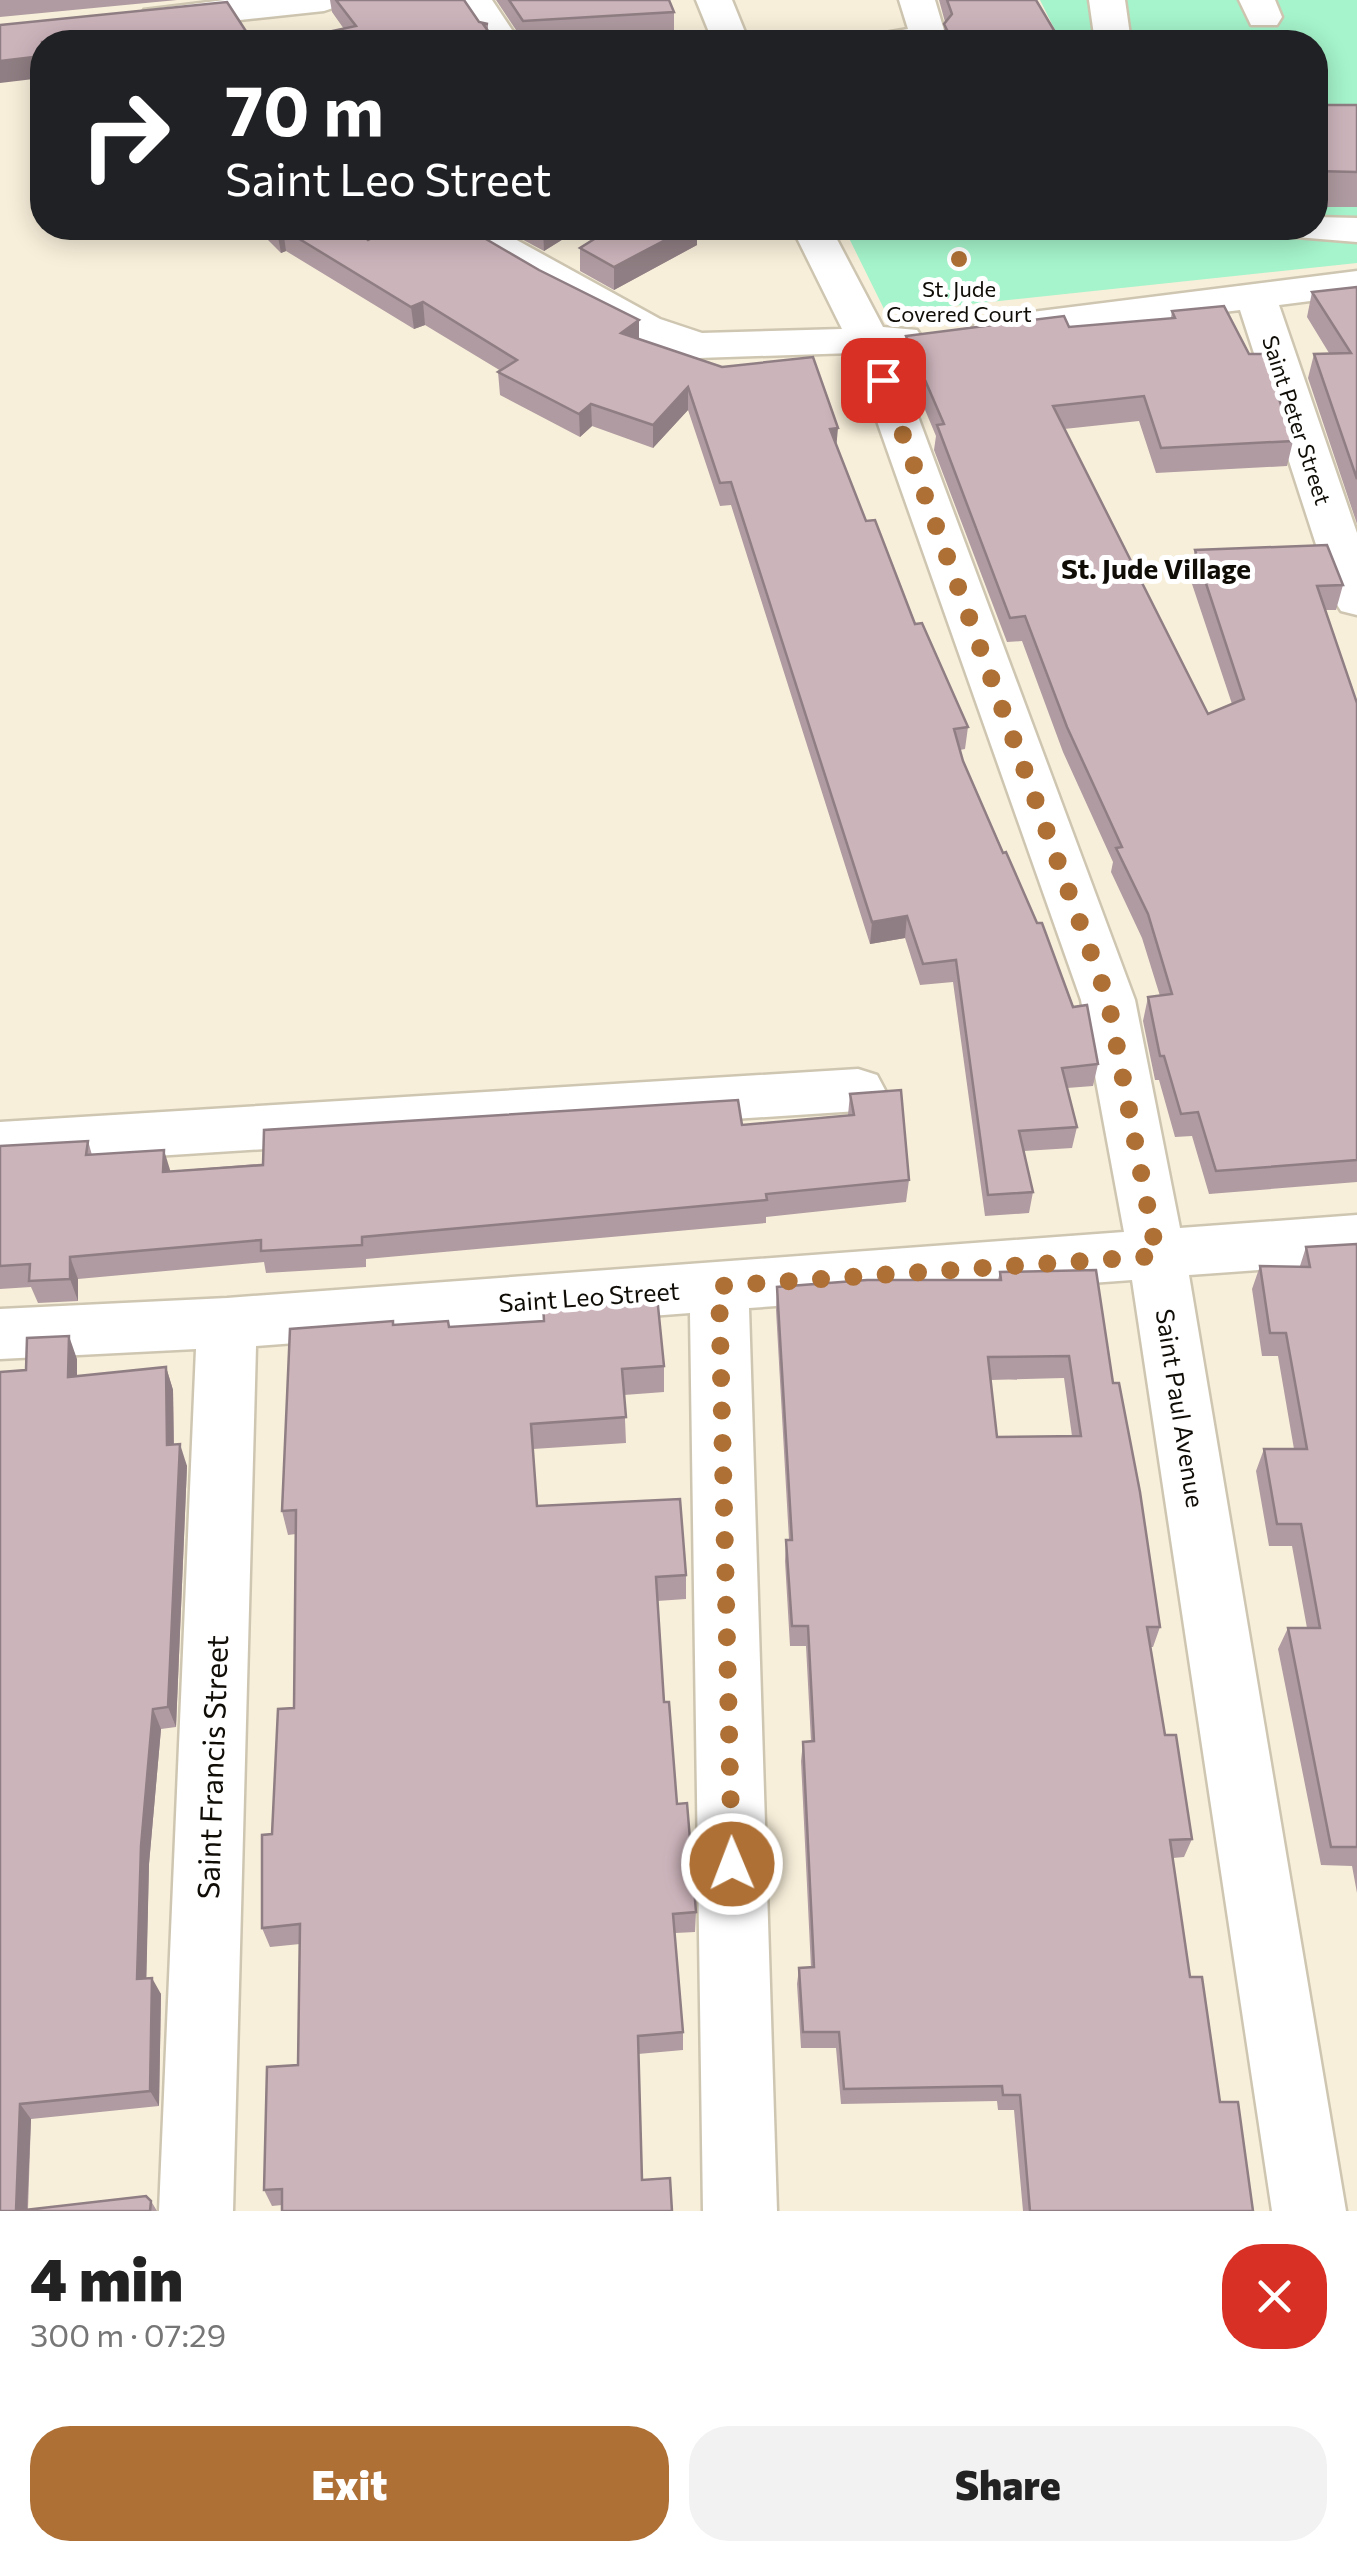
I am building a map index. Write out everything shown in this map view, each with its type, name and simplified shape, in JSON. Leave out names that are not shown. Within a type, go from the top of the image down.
[{"type":"street","points":[[124,21],[324,0]]},
{"type":"street","points":[[474,0],[494,30]]},
{"type":"street","points":[[716,0],[727,30]]},
{"type":"street","points":[[918,0],[926,30]]},
{"type":"street","points":[[1106,0],[1111,30]]},
{"type":"street","points":[[270,6],[285,30]]},
{"type":"street","points":[[1328,229],[1357,230]]},
{"type":"street","points":[[488,240],[645,328],[698,346],[870,343],[1357,284]]},
{"type":"street","name":"Saint Paul Avenue","points":[[818,240],[870,343],[1108,1000],[1157,1256],[1309,2211]]},
{"type":"street","points":[[545,272],[586,245]]},
{"type":"street","name":"Saint Peter Street","points":[[1256,297],[1357,600]]},
{"type":"street","points":[[0,1144],[858,1090]]},
{"type":"street","name":"Saint Leo Street","points":[[0,1334],[227,1323],[1357,1239]]},
{"type":"street","points":[[719,1286],[740,2211]]},
{"type":"street","name":"Saint Francis Street","points":[[196,2211],[227,1323]]},
{"type":"green space","points":[[1040,0],[1357,0],[1357,263],[886,313],[850,240],[1328,240],[1328,30],[1055,30]]},
{"type":"building","points":[[336,0],[464,0],[479,22],[488,24],[483,24],[487,30],[337,30],[356,26]]},
{"type":"building","points":[[509,0],[669,0],[674,12],[523,21]]},
{"type":"building","points":[[947,0],[1036,0],[1054,30],[947,30],[944,24],[952,14]]},
{"type":"building","points":[[227,2],[245,30],[30,30],[30,57],[0,61],[0,25]]},
{"type":"building","points":[[1328,105],[1357,105],[1357,172],[1328,171]]},
{"type":"building","points":[[301,240],[488,240],[639,320],[621,333],[722,367],[813,357],[838,428],[830,429],[866,521],[875,520],[915,624],[922,623],[968,727],[954,729],[963,761],[1037,923],[1042,923],[1073,1007],[1087,1005],[1098,1064],[1062,1068],[1077,1127],[1019,1131],[1033,1192],[988,1195],[956,960],[923,964],[907,916],[872,922],[731,482],[720,483],[688,387],[653,425],[591,404],[579,414],[498,372],[517,360],[423,302],[411,307]]},
{"type":"building","points":[[593,240],[665,240],[614,267],[580,248]]},
{"type":"building","points":[[1357,287],[1357,479],[1314,354],[1351,353],[1312,292]]},
{"type":"building","points":[[1224,306],[1249,354],[1264,354],[1293,441],[1161,448],[1144,396],[1053,406],[1208,714],[1244,699],[1195,550],[1327,545],[1343,585],[1317,586],[1357,703],[1357,1160],[1216,1171],[1198,1112],[1181,1114],[1164,1056],[1160,1056],[1148,997],[1172,994],[1148,914],[1116,848],[1122,847],[1067,727],[1025,616],[1010,618],[937,425],[944,424],[906,336],[1064,316],[1069,327],[1175,318],[1172,311]]},
{"type":"building","points":[[901,1090],[909,1180],[766,1194],[767,1200],[362,1237],[362,1245],[261,1251],[261,1240],[70,1257],[70,1279],[29,1281],[30,1264],[0,1266],[0,1146],[88,1141],[86,1155],[164,1150],[163,1172],[263,1165],[264,1130],[738,1100],[742,1125],[854,1115],[850,1094]]},
{"type":"building","points":[[1357,1244],[1357,1847],[1331,1847],[1288,1628],[1320,1628],[1301,1524],[1277,1524],[1264,1449],[1307,1449],[1286,1333],[1270,1333],[1260,1266],[1310,1267],[1306,1247]]},
{"type":"building","points":[[1096,1270],[1113,1383],[1119,1383],[1140,1492],[1160,1627],[1147,1627],[1165,1735],[1176,1735],[1192,1839],[1170,1840],[1190,1977],[1202,1977],[1220,2102],[1238,2102],[1253,2211],[1030,2211],[1020,2095],[1003,2095],[1002,2086],[844,2089],[839,2032],[803,2032],[799,1968],[814,1967],[803,1742],[814,1741],[808,1626],[792,1626],[786,1540],[792,1540],[777,1287],[867,1280],[1001,1280],[1000,1272]],"holes":[[[1069,1356],[1081,1436],[997,1437],[988,1357]]]},
{"type":"building","points":[[657,1296],[664,1366],[622,1369],[626,1417],[531,1424],[537,1506],[680,1499],[686,1575],[656,1577],[664,1702],[669,1702],[677,1804],[687,1803],[696,1912],[673,1914],[683,2032],[638,2036],[642,2180],[670,2178],[672,2211],[282,2211],[282,2189],[264,2190],[267,2067],[298,2065],[300,1924],[262,1928],[262,1835],[272,1834],[278,1709],[294,1708],[296,1510],[282,1511],[290,1329],[393,1321],[393,1325],[448,1321],[449,1327],[544,1321],[543,1304]]},
{"type":"building","points":[[69,1336],[68,1377],[166,1367],[167,1445],[180,1444],[168,1707],[153,1709],[141,1846],[137,1979],[152,1978],[150,2091],[20,2104],[16,2211],[0,2211],[0,1372],[26,1370],[27,1338]]},
{"type":"building","points":[[146,2196],[151,2201],[150,2211],[16,2211]]},
{"type":"place","name":"St. Jude Covered Court","points":[[959,259]]},
{"type":"district","name":"St. Jude Village","points":[[1156,568]]},
{"type":"route","points":[[732,1864],[719,1286],[1157,1256],[1108,1000],[883,380]]}]
